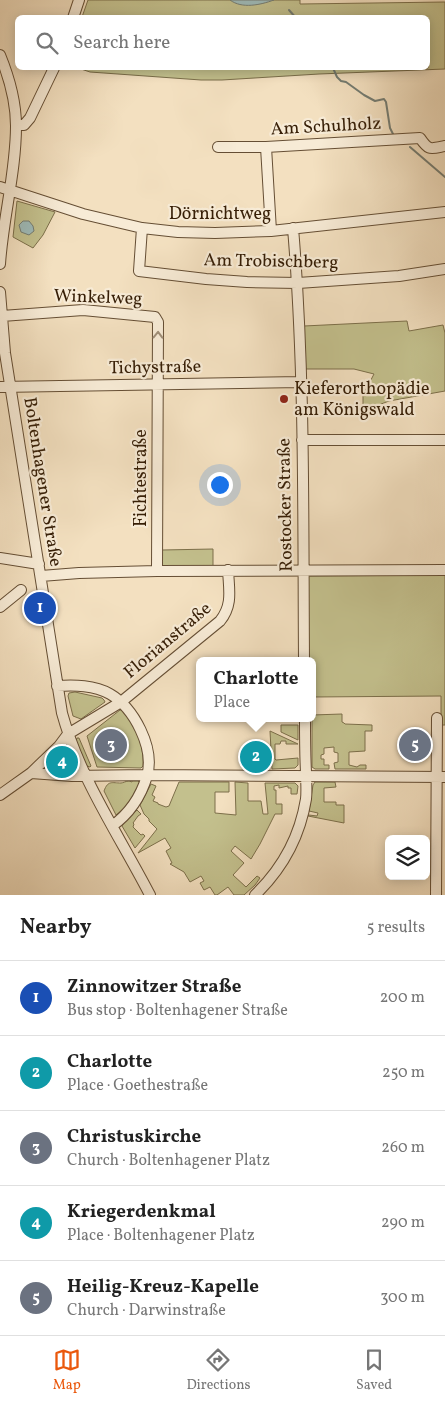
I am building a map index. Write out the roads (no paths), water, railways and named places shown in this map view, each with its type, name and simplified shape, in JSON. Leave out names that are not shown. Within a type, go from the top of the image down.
[{"type":"street","points":[[74,15],[79,0]]},
{"type":"street","points":[[0,55],[12,90],[16,125],[14,158],[5,189],[0,264]]},
{"type":"street","points":[[16,125],[24,125],[30,118],[53,70]]},
{"type":"street","name":"Am Schulholz","points":[[218,147],[266,147],[420,138],[427,148],[445,146]]},
{"type":"street","points":[[266,147],[271,232]]},
{"type":"street","name":"Dörnichtweg","points":[[5,189],[83,214],[142,228],[178,232],[271,232],[445,212]]},
{"type":"street","name":"Am Trobischberg","points":[[142,228],[139,271],[214,279],[298,282],[399,276],[445,269]]},
{"type":"street","name":"Rostocker Straße","points":[[293,228],[298,282],[301,382],[304,657]]},
{"type":"street","name":"Boltenhagener Straße","points":[[0,292],[5,353],[5,387],[39,564],[62,713],[68,734],[86,776],[150,895]]},
{"type":"street","name":"Winkelweg","points":[[2,316],[83,310],[155,317],[158,322],[158,384]]},
{"type":"street","name":"Tichystraße","points":[[5,387],[301,382]]},
{"type":"street","name":"Fichtestraße","points":[[157,571],[158,384]]},
{"type":"street","points":[[302,440],[445,440]]},
{"type":"street","points":[[0,558],[39,564]]},
{"type":"street","name":"Florianstraße","points":[[0,795],[31,773],[68,734],[121,702],[220,621],[226,614],[230,604],[228,570]]},
{"type":"street","points":[[41,576],[93,572],[157,571],[445,570]]},
{"type":"street","points":[[0,607],[21,590]]},
{"type":"street","points":[[58,686],[74,685],[98,689],[109,694],[121,702],[134,718],[144,736],[148,758],[147,775],[134,805],[112,826]]},
{"type":"street","points":[[436,895],[441,777],[437,718]]},
{"type":"street","points":[[255,895],[274,875],[294,841],[300,823],[306,798],[305,722]]},
{"type":"street","points":[[31,773],[86,776],[306,775],[441,777]]},
{"type":"water","points":[[230,0],[274,0],[257,5],[246,5]]},
{"type":"water","points":[[23,221],[29,221],[33,226],[34,231],[29,235],[21,232],[19,225]]},
{"type":"waterway","points":[[289,10],[293,15]]},
{"type":"waterway","points":[[334,70],[341,81],[346,82],[364,95],[375,101],[384,99],[393,134]]},
{"type":"waterway","points":[[410,147],[445,177]]},
{"type":"place","name":"Kieferorthopädie am Königswald","points":[[284,399]]},
{"type":"place","name":"Zinnowitzer Straße","points":[[40,608]]},
{"type":"place","name":"Christuskirche","points":[[111,745]]},
{"type":"place","name":"Heilig-Kreuz-Kapelle","points":[[415,745]]},
{"type":"place","name":"Charlotte","points":[[256,757]]},
{"type":"place","name":"Kriegerdenkmal","points":[[62,762]]}]
